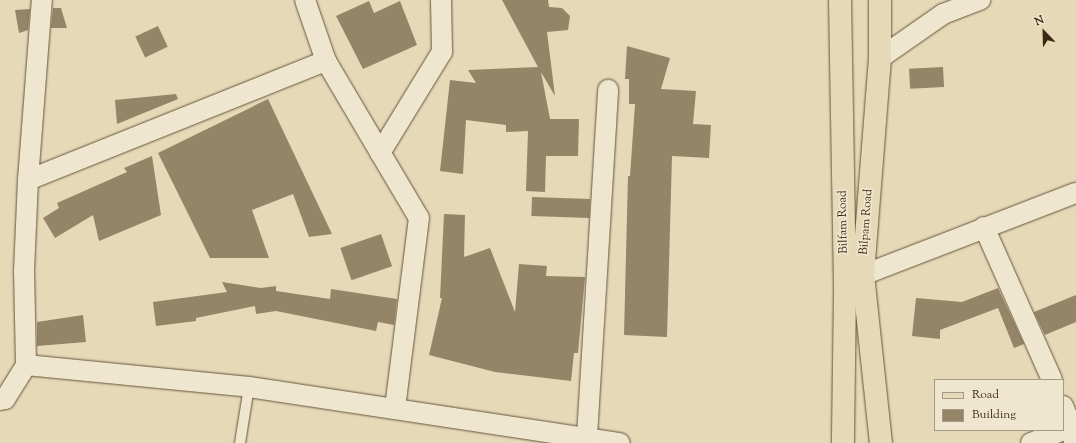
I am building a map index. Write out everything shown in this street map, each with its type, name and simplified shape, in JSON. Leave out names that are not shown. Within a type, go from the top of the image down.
[{"type":"main road","name":"Bilfam Road","points":[[840,0],[845,292],[843,443]]},
{"type":"main road","name":"Bilpam Road","points":[[880,0],[880,58],[863,275],[881,443]]},
{"type":"street","points":[[0,400],[5,399],[26,365],[24,272],[28,180],[42,0]]},
{"type":"street","points":[[305,0],[326,61],[419,218],[395,408]]},
{"type":"street","points":[[380,153],[442,52],[440,0]]},
{"type":"street","points":[[880,58],[943,14],[980,0]]},
{"type":"street","points":[[28,180],[326,61]]},
{"type":"street","points":[[587,436],[608,90]]},
{"type":"street","points":[[845,292],[863,275],[984,226],[1076,193]]},
{"type":"street","points":[[984,226],[1052,379]]},
{"type":"street","points":[[26,365],[249,387],[587,436],[620,443]]},
{"type":"street","points":[[1032,443],[1074,432],[1064,408]]},
{"type":"lane","points":[[240,443],[249,387]]},
{"type":"building","points":[[502,0],[548,0],[549,7],[562,8],[570,16],[568,30],[547,32],[555,96],[541,72],[550,119],[579,119],[578,156],[546,156],[545,192],[526,191],[528,131],[506,132],[506,125],[466,120],[463,174],[440,171],[450,80],[476,83],[468,70],[538,67]]},
{"type":"building","points":[[369,1],[374,13],[400,1],[417,45],[363,69],[336,16]]},
{"type":"building","points":[[53,8],[61,8],[67,28],[51,28]]},
{"type":"building","points":[[30,9],[28,30],[19,33],[15,10]]},
{"type":"building","points":[[158,26],[168,47],[145,57],[135,37]]},
{"type":"building","points":[[627,46],[670,58],[661,89],[696,91],[693,124],[711,125],[709,158],[672,156],[667,337],[624,335],[628,176],[630,176],[635,104],[629,104],[629,79],[625,79]]},
{"type":"building","points":[[943,67],[944,87],[910,89],[909,69]]},
{"type":"building","points":[[176,94],[178,99],[117,124],[115,100]]},
{"type":"building","points":[[268,99],[332,234],[309,237],[293,194],[252,210],[269,258],[210,258],[158,153]]},
{"type":"building","points":[[152,156],[161,215],[99,241],[93,215],[55,238],[43,218],[59,208],[57,203],[127,172],[124,168]]},
{"type":"building","points":[[532,197],[590,199],[589,218],[531,216]]},
{"type":"building","points":[[444,214],[465,215],[464,257],[490,248],[515,312],[519,264],[547,266],[546,276],[585,277],[578,353],[574,353],[571,381],[495,372],[429,355],[442,298],[440,298]]},
{"type":"building","points":[[381,234],[392,266],[351,280],[340,248]]},
{"type":"building","points":[[222,282],[261,288],[276,286],[276,291],[330,299],[331,289],[397,299],[394,325],[378,322],[376,331],[276,311],[256,314],[255,306],[196,318],[196,321],[156,326],[153,302],[227,292]]},
{"type":"building","points":[[998,288],[1024,344],[1014,348],[998,308],[940,330],[940,339],[912,336],[916,298],[962,302]]},
{"type":"building","points":[[1076,295],[1076,322],[1045,335],[1034,312]]},
{"type":"building","points":[[83,315],[86,342],[37,346],[37,322]]}]
